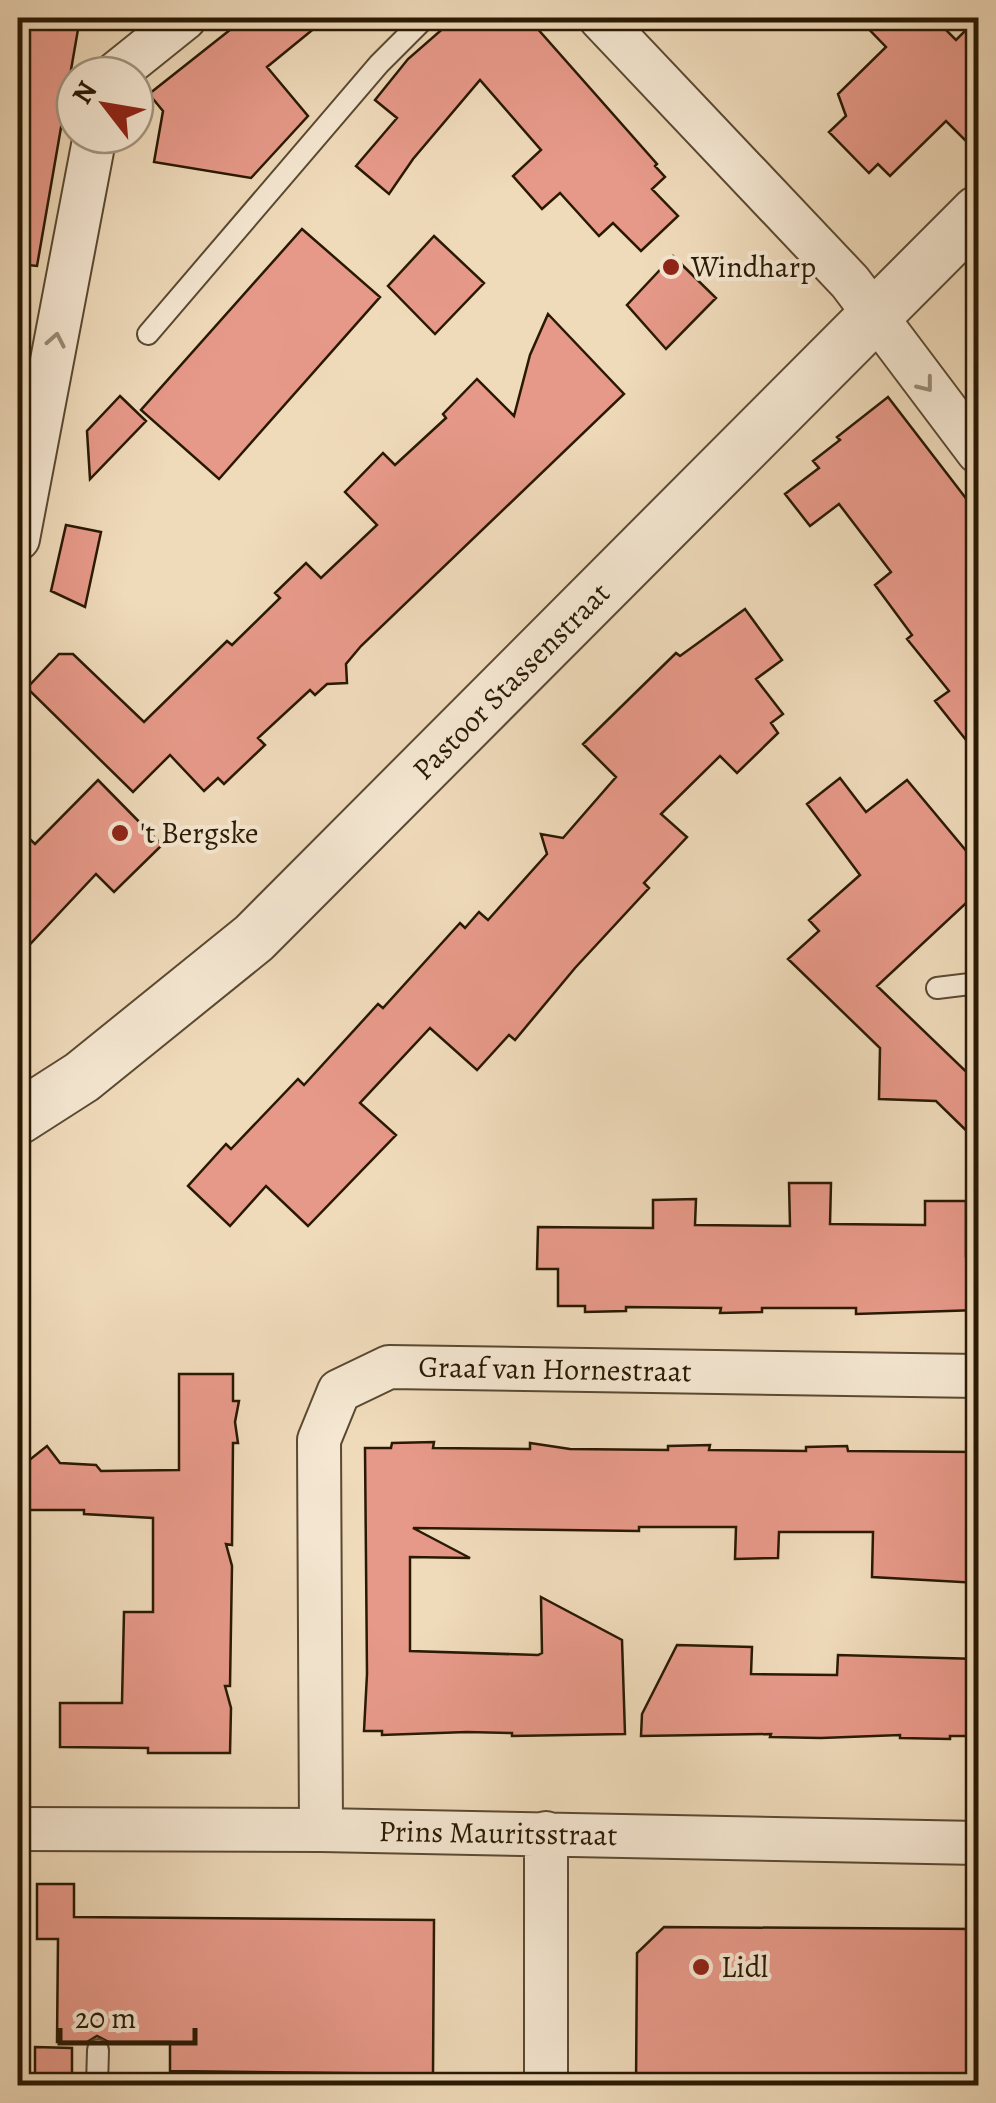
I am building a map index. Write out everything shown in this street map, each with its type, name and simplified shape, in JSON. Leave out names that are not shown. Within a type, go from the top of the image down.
[{"type":"street","points":[[600,18],[850,282],[978,452]]},
{"type":"street","points":[[137,55],[176,20]]},
{"type":"street","points":[[18,539],[91,155]]},
{"type":"street","name":"Pastoor Stassenstraat","points":[[18,1118],[82,1077],[254,938],[978,212]]},
{"type":"street","name":"Graaf van Hornestraat","points":[[321,1830],[319,1440],[339,1391],[389,1366],[978,1376]]},
{"type":"street","name":"Prins Mauritsstraat","points":[[18,1829],[546,1833],[978,1843]]},
{"type":"street","points":[[546,1833],[546,2086]]},
{"type":"lane","points":[[148,334],[378,64],[425,18]]},
{"type":"lane","points":[[937,988],[978,983]]},
{"type":"lane","points":[[97,2086],[98,2050]]},
{"type":"building","points":[[24,18],[80,18],[74,55],[55,55],[56,155],[37,266],[18,264],[18,53]]},
{"type":"building","points":[[245,18],[327,18],[267,67],[308,116],[251,178],[154,162],[163,111],[155,101],[155,89]]},
{"type":"building","points":[[455,18],[528,18],[657,164],[665,177],[652,189],[678,216],[641,251],[613,223],[599,236],[560,193],[542,209],[513,176],[541,150],[480,80],[413,159],[389,194],[356,166],[397,118],[375,100],[408,59]]},
{"type":"building","points":[[858,18],[934,18],[956,40],[978,18],[978,153],[946,121],[890,176],[878,164],[869,173],[829,132],[846,116],[838,94],[886,47]]},
{"type":"building","points":[[302,229],[380,297],[219,479],[141,410]]},
{"type":"building","points":[[434,236],[484,283],[435,334],[388,286]]},
{"type":"building","points":[[673,256],[716,298],[666,349],[627,305]]},
{"type":"building","points":[[548,314],[624,394],[361,646],[346,664],[347,683],[327,684],[315,695],[310,690],[258,738],[265,745],[224,784],[218,778],[204,791],[170,755],[133,792],[27,688],[59,654],[73,654],[144,722],[227,641],[232,645],[280,598],[275,593],[306,563],[321,578],[377,525],[345,492],[383,453],[395,465],[446,418],[443,414],[477,379],[514,416],[530,355]]},
{"type":"building","points":[[120,396],[146,421],[90,479],[87,431]]},
{"type":"building","points":[[888,397],[978,514],[978,755],[935,701],[949,691],[907,639],[912,635],[875,585],[891,572],[839,504],[810,526],[785,494],[819,468],[813,461],[840,440],[837,437]]},
{"type":"building","points":[[66,525],[101,532],[85,607],[51,591]]},
{"type":"building","points":[[745,609],[782,660],[756,679],[783,714],[771,723],[778,733],[737,773],[720,756],[661,814],[687,837],[644,883],[649,888],[515,1040],[509,1035],[477,1070],[430,1028],[360,1103],[396,1135],[308,1226],[266,1186],[230,1226],[188,1186],[226,1144],[231,1149],[298,1079],[304,1085],[378,1004],[383,1008],[460,923],[465,928],[479,912],[488,920],[547,854],[541,834],[563,838],[616,777],[583,744],[676,653],[680,656]]},
{"type":"building","points":[[840,778],[866,812],[907,780],[978,865],[978,892],[877,986],[978,1083],[978,1142],[936,1101],[879,1099],[880,1048],[788,959],[819,931],[809,920],[860,875],[807,804]]},
{"type":"building","points":[[98,780],[162,845],[114,892],[96,874],[18,957],[18,828],[35,844]]},
{"type":"building","points":[[789,1183],[831,1183],[830,1224],[925,1225],[925,1201],[966,1201],[966,1256],[978,1256],[978,1310],[856,1314],[856,1308],[762,1308],[762,1312],[720,1313],[721,1308],[626,1307],[626,1311],[585,1312],[585,1306],[558,1306],[558,1269],[537,1269],[538,1227],[653,1228],[653,1200],[696,1199],[695,1225],[790,1226]]},
{"type":"building","points":[[179,1374],[233,1374],[233,1401],[239,1401],[235,1422],[238,1443],[233,1443],[232,1545],[226,1544],[232,1566],[230,1686],[225,1686],[231,1708],[230,1753],[60,1747],[60,1703],[122,1703],[124,1612],[153,1612],[153,1518],[84,1514],[84,1510],[18,1510],[18,1469],[47,1446],[60,1463],[96,1465],[101,1471],[179,1470]]},
{"type":"building","points":[[434,1442],[433,1448],[530,1449],[530,1443],[570,1449],[668,1450],[668,1446],[710,1445],[709,1450],[806,1451],[806,1447],[847,1446],[848,1451],[978,1452],[978,1583],[872,1577],[873,1532],[779,1532],[778,1558],[735,1559],[736,1527],[639,1527],[639,1531],[413,1528],[470,1558],[410,1557],[410,1651],[538,1655],[542,1653],[541,1597],[622,1640],[625,1734],[382,1735],[382,1731],[364,1731],[365,1448]]},
{"type":"building","points":[[677,1645],[752,1647],[751,1674],[837,1675],[838,1655],[978,1659],[978,1699],[971,1699],[971,1710],[968,1709],[968,1736],[950,1739],[900,1735],[641,1736],[642,1714]]},
{"type":"building","points":[[37,1884],[74,1884],[74,1917],[434,1920],[433,2074],[170,2071],[170,2042],[109,2042],[97,2036],[87,2042],[57,2042],[58,1939],[37,1939]]},
{"type":"building","points":[[664,1927],[978,1929],[978,2086],[636,2086],[637,1953]]},
{"type":"building","points":[[35,2047],[72,2048],[72,2086],[35,2086]]},
{"type":"place","name":"Windharp","points":[[671,267]]},
{"type":"place","name":"'t Bergske","points":[[120,833]]},
{"type":"place","name":"Lidl","points":[[701,1967]]}]
